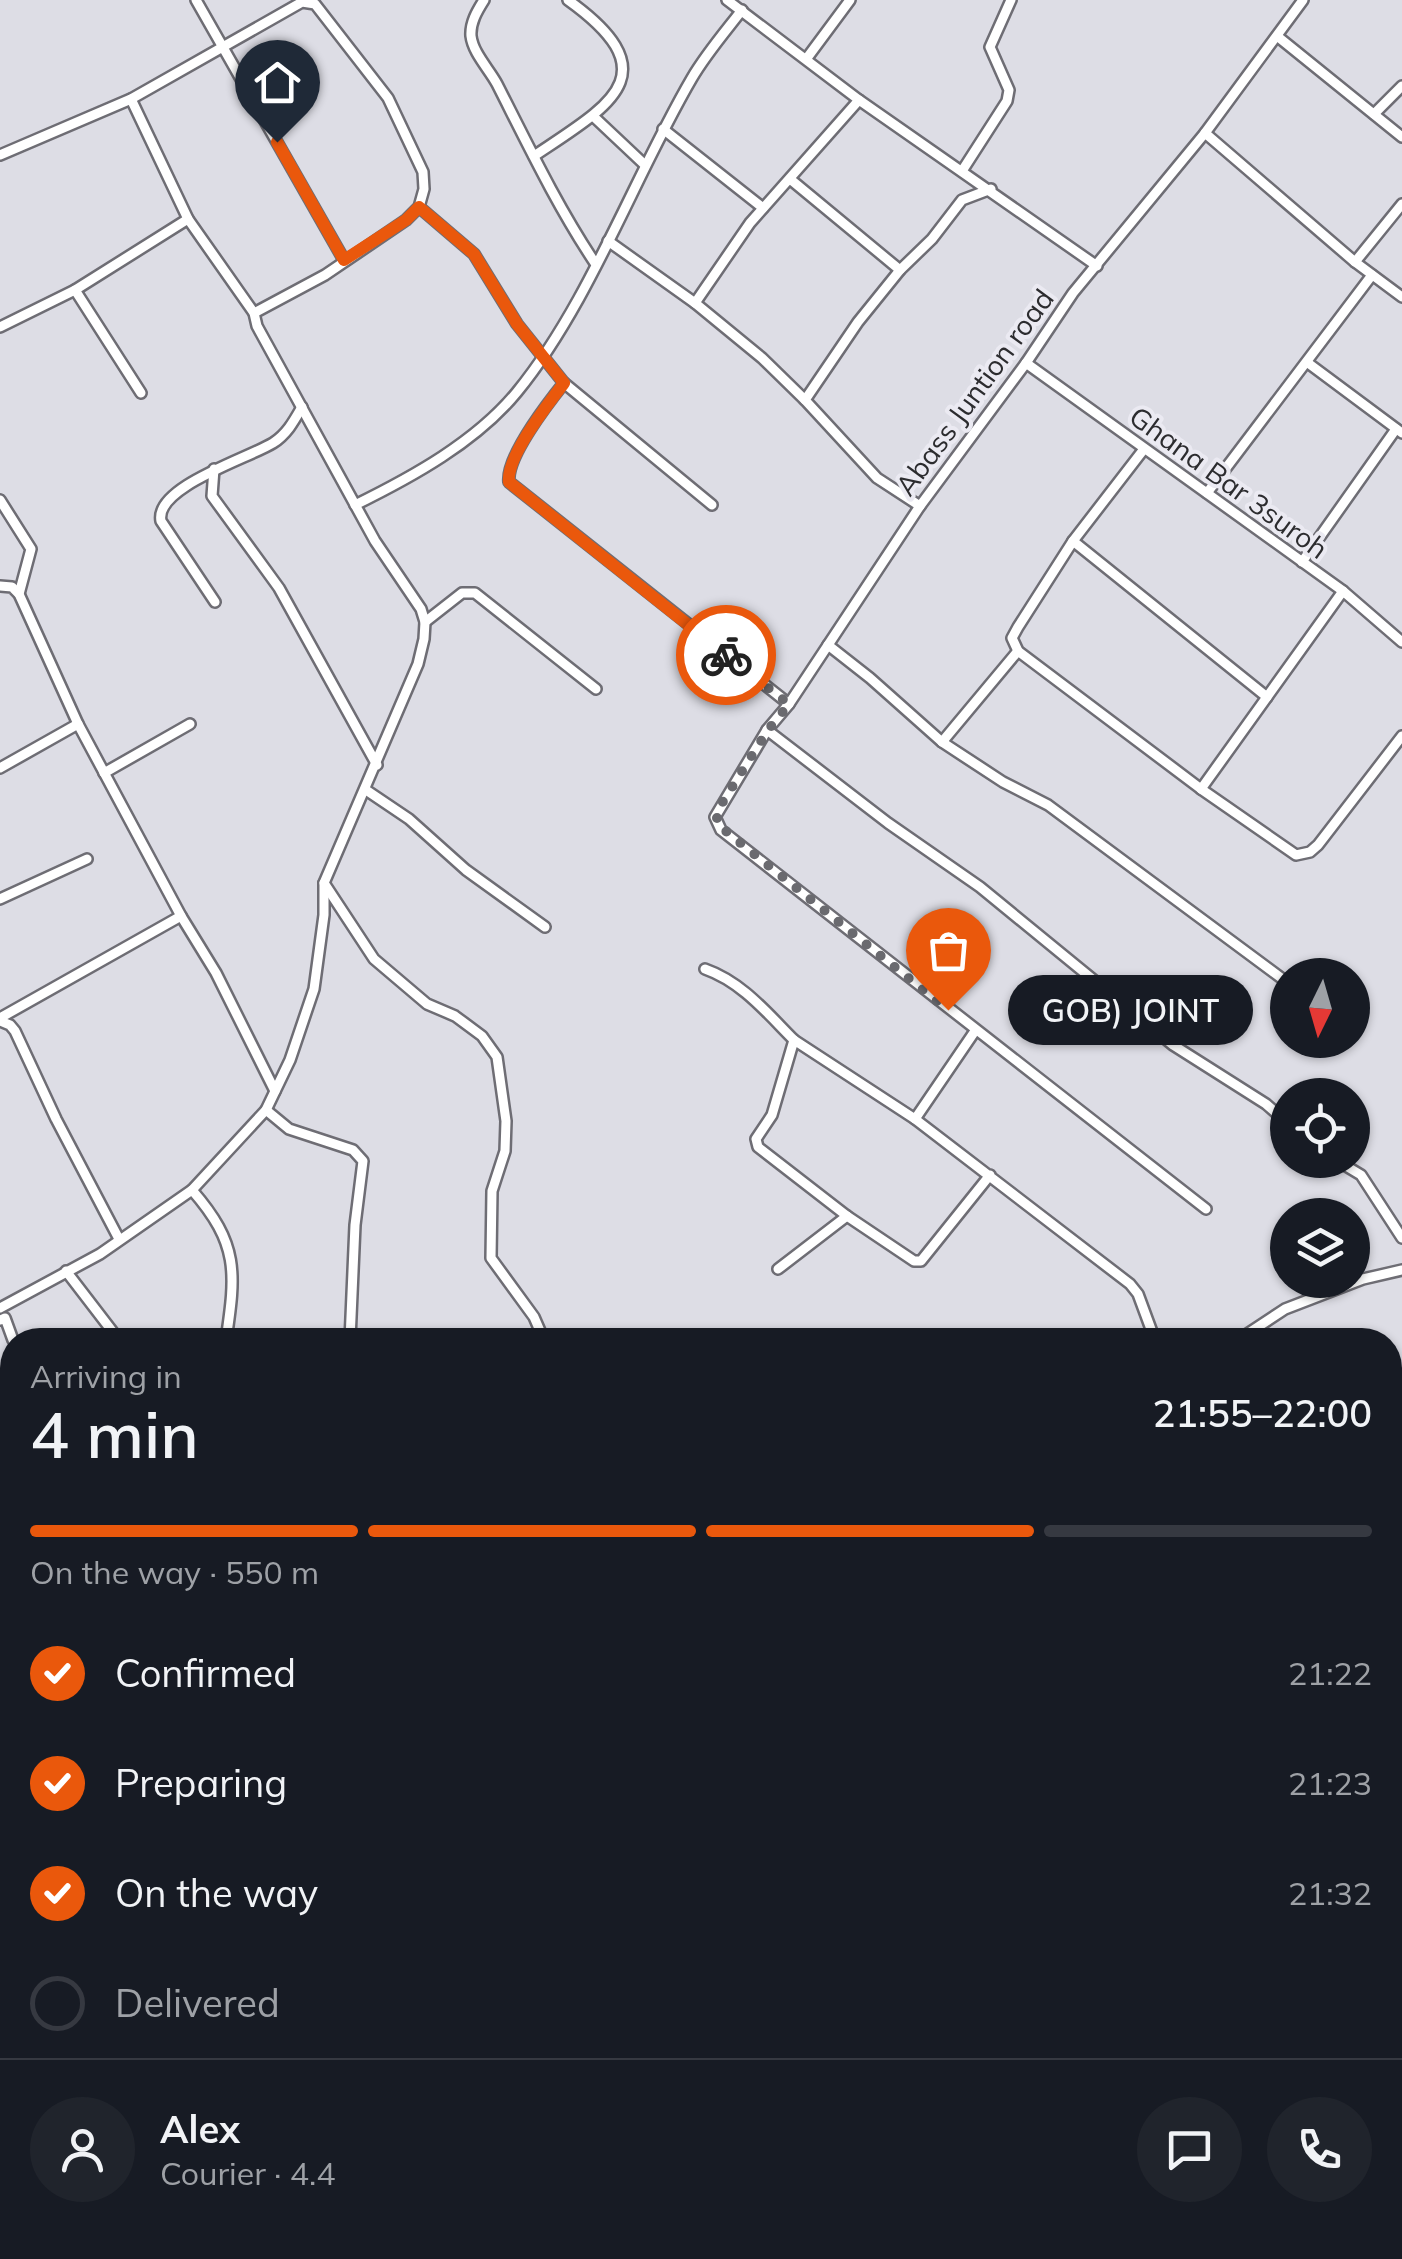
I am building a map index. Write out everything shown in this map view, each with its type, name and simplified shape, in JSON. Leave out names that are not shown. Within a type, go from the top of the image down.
[{"type":"street","points":[[196,0],[344,260]]},
{"type":"street","points":[[484,0],[475,13],[471,34],[475,49],[560,209],[595,262]]},
{"type":"street","points":[[534,156],[593,116],[622,83],[613,41],[604,28],[568,0]]},
{"type":"street","points":[[727,0],[859,100],[1097,266]]},
{"type":"street","points":[[808,58],[850,0]]},
{"type":"street","points":[[962,171],[1007,101],[1009,90],[990,47],[1012,0]]},
{"type":"street","name":"Abass Juntion road","points":[[975,1031],[721,830],[715,817],[768,730],[920,506],[1073,294],[1204,134],[1304,0]]},
{"type":"street","points":[[0,156],[131,100],[302,2],[317,2],[388,98],[423,172],[424,189],[419,207],[406,220],[324,276],[254,314]]},
{"type":"street","points":[[355,506],[412,476],[475,432],[515,394],[542,358],[608,241],[694,73],[742,10]]},
{"type":"street","points":[[1277,36],[1402,137]]},
{"type":"street","points":[[1374,114],[1402,86]]},
{"type":"street","points":[[0,1308],[100,1254],[192,1190],[266,1110],[290,1060],[314,989],[324,915],[324,883],[418,664],[425,622],[421,609],[355,506],[254,314],[188,220],[131,100]]},
{"type":"street","points":[[695,303],[763,208],[859,100]]},
{"type":"street","points":[[593,116],[645,165]]},
{"type":"street","points":[[663,129],[763,208]]},
{"type":"street","points":[[1204,134],[1402,297]]},
{"type":"street","points":[[790,179],[900,270]]},
{"type":"street","points":[[805,400],[858,322],[962,200],[991,190]]},
{"type":"street","points":[[1355,262],[1402,204]]},
{"type":"street","points":[[419,207],[474,254],[542,358],[564,383],[712,505]]},
{"type":"street","points":[[0,328],[75,290],[188,220]]},
{"type":"street","points":[[608,241],[695,303],[762,358],[877,478],[920,506]]},
{"type":"street","points":[[1207,494],[1372,275]]},
{"type":"street","points":[[75,290],[141,393]]},
{"type":"street","name":"Ghana Bar 3suroh","points":[[1026,363],[1343,591],[1402,642]]},
{"type":"street","points":[[1302,562],[1399,430],[1308,363]]},
{"type":"street","points":[[564,383],[517,454],[507,475],[509,482],[789,704]]},
{"type":"street","points":[[216,602],[161,521],[160,513],[165,502],[214,469],[272,443],[290,429],[302,406]]},
{"type":"street","points":[[1144,449],[1073,541],[1012,638],[1018,651],[1200,789],[1301,856],[1318,845],[1402,736]]},
{"type":"street","points":[[214,469],[212,496],[279,588],[377,765]]},
{"type":"street","points":[[0,500],[31,549],[20,594]]},
{"type":"street","points":[[1073,541],[1267,697]]},
{"type":"street","points":[[0,586],[12,587],[20,594],[78,724],[181,916],[216,972],[275,1091]]},
{"type":"street","points":[[1200,789],[1343,591]]},
{"type":"street","points":[[425,622],[462,593],[475,593],[596,690]]},
{"type":"street","points":[[828,645],[942,742],[1003,782],[1048,805],[1270,970]]},
{"type":"street","points":[[942,742],[1018,651]]},
{"type":"street","points":[[0,768],[78,724]]},
{"type":"street","points":[[104,773],[190,724]]},
{"type":"street","points":[[768,730],[888,823],[980,887],[1173,1045],[1270,1108]]},
{"type":"street","points":[[366,790],[410,820],[466,870],[546,927]]},
{"type":"street","points":[[0,899],[86,860]]},
{"type":"street","points":[[324,883],[374,959],[428,1004],[455,1016],[482,1036],[497,1057],[506,1121],[505,1150],[492,1191],[491,1258],[539,1328]]},
{"type":"street","points":[[0,1020],[181,916]]},
{"type":"street","points":[[704,970],[719,974],[749,994],[794,1040],[915,1119],[1130,1284],[1138,1294],[1150,1328]]},
{"type":"street","points":[[0,1020],[10,1024],[14,1031],[119,1239]]},
{"type":"street","points":[[915,1119],[975,1031],[1206,1210]]},
{"type":"street","points":[[794,1040],[772,1115],[756,1139],[758,1147],[847,1216],[914,1261],[921,1261],[990,1175]]},
{"type":"street","points":[[266,1110],[289,1129],[353,1150],[363,1161],[355,1225],[351,1328]]},
{"type":"street","points":[[1363,1178],[1402,1238]]},
{"type":"street","points":[[192,1190],[207,1207],[231,1254],[233,1278],[227,1328]]},
{"type":"street","points":[[778,1268],[847,1216]]},
{"type":"street","points":[[1256,1328],[1284,1309],[1364,1279],[1402,1270]]},
{"type":"street","points":[[66,1271],[110,1328]]},
{"type":"way so far","points":[[726,655],[789,704],[717,811],[717,824],[948,1010]]},
{"type":"place","name":"GOB) JOINT","points":[[948,1010]]},
{"type":"route","points":[[277,142],[344,260],[368,248],[419,207],[474,254],[517,324],[564,383],[517,454],[507,475],[509,482],[726,655]]}]
